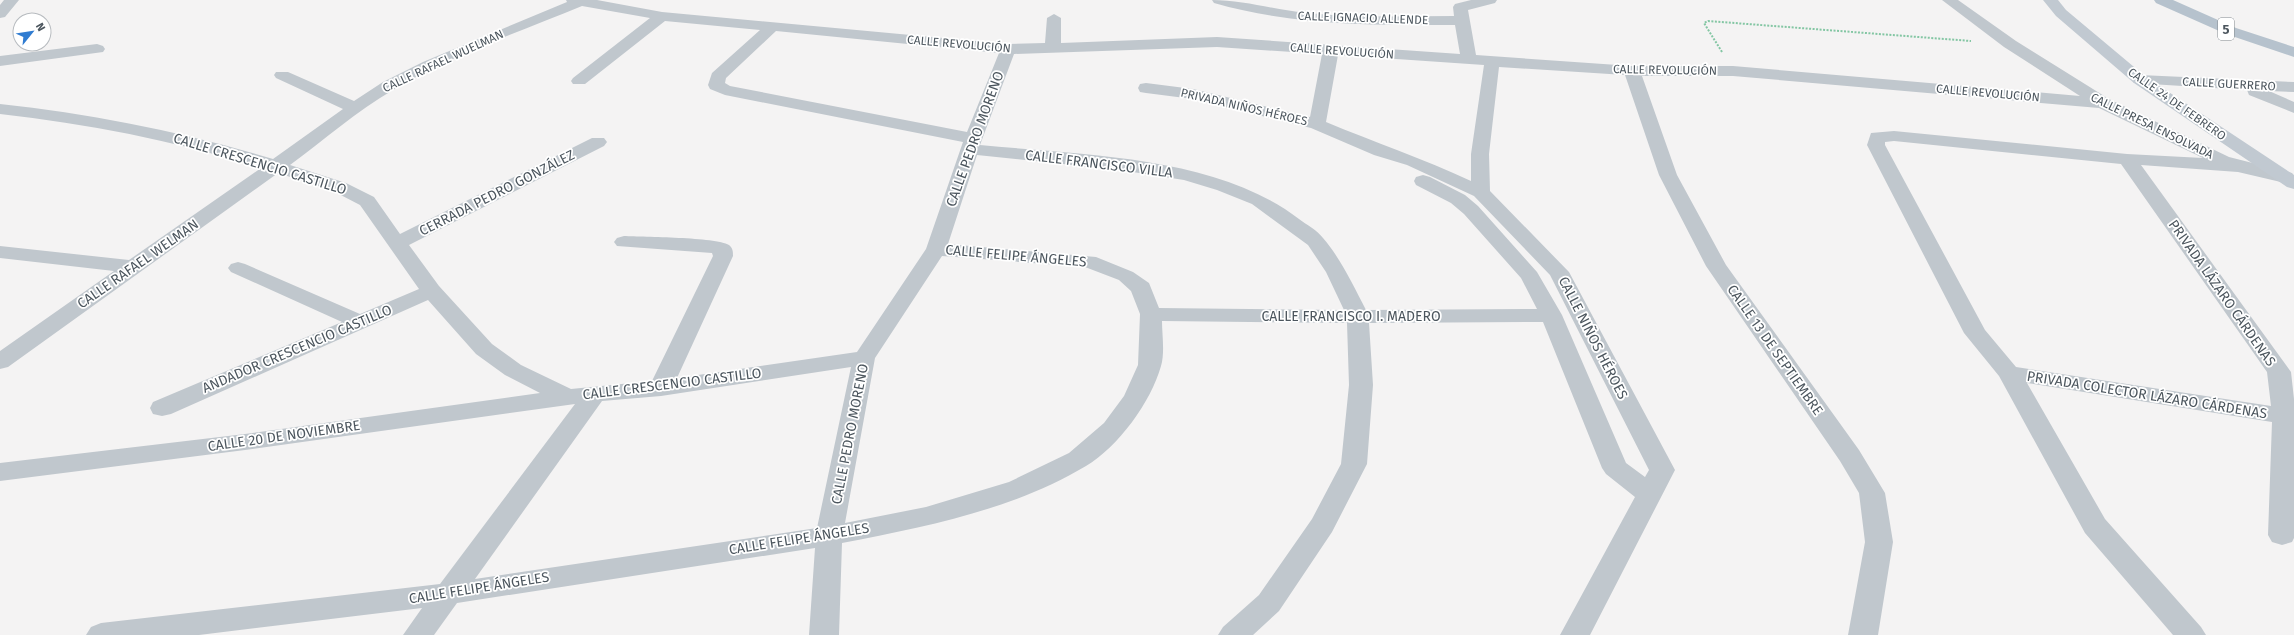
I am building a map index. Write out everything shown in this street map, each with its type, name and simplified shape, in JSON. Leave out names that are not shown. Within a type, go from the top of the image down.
[{"type":"main road","name":"5","points":[[2161,0],[2231,31],[2294,52]]},
{"type":"main road","name":"5","points":[[2185,0],[2242,24],[2294,40]]},
{"type":"street","points":[[0,14],[12,0]]},
{"type":"street","name":"CALLE IGNACIO ALLENDE","points":[[1219,0],[1259,12],[1355,20],[1457,9],[1490,0]]},
{"type":"street","name":"CALLE PRESA ENSOLVADA","points":[[1950,0],[2010,44],[2103,104],[2238,166],[2290,180]]},
{"type":"street","name":"CALLE 24 DE FEBRERO","points":[[2050,0],[2061,12],[2140,80],[2290,180]]},
{"type":"street","name":"CALLE REVOLUCIÓN","points":[[578,1],[662,16],[1008,49],[1053,46],[1217,42],[1632,71],[1733,71],[2103,104]]},
{"type":"street","name":"CALLE RAFAEL WUELMAN","points":[[275,166],[339,121],[354,108],[393,82],[478,43],[578,1]]},
{"type":"street","points":[[1457,9],[1469,60]]},
{"type":"street","points":[[579,81],[662,16]]},
{"type":"street","points":[[1053,46],[1054,18]]},
{"type":"street","name":"CALLE FRANCISCO VILLA","points":[[773,26],[718,76],[716,85],[725,90],[972,144],[1120,164],[1186,175],[1224,186],[1259,200],[1283,216],[1315,241],[1336,272],[1358,317],[1361,385],[1354,464],[1322,525],[1269,603],[1233,635]]},
{"type":"street","points":[[0,61],[97,49]]},
{"type":"street","name":"CALLE PEDRO MORENO","points":[[824,635],[829,536],[864,358],[936,249],[972,144],[1008,49]]},
{"type":"street","points":[[1317,124],[1331,50]]},
{"type":"street","points":[[1481,192],[1480,154],[1492,62]]},
{"type":"street","name":"CALLE 13 DE SEPTIEMBRE","points":[[1632,71],[1668,175],[1716,266],[1850,456],[1872,493],[1880,542],[1863,635]]},
{"type":"street","points":[[282,75],[354,108]]},
{"type":"street","name":"CALLE GUERRERO","points":[[2140,80],[2294,87]]},
{"type":"street","points":[[2241,85],[2294,108]]},
{"type":"street","name":"PRIVADA NIÑOS HÉROES","points":[[1146,88],[1193,94],[1253,107],[1317,124]]},
{"type":"street","name":"CALLE CRESCENCIO CASTILLO","points":[[0,109],[46,114],[167,136],[275,166],[353,192],[367,201],[431,291],[484,349],[513,370],[568,396],[661,388],[864,358]]},
{"type":"street","name":"CALLE NIÑOS HÉROES","points":[[1317,124],[1380,151],[1414,160],[1481,192],[1559,272],[1662,470],[1648,493],[1575,635]]},
{"type":"street","points":[[2191,635],[2095,526],[2009,373],[1975,333],[1876,145],[1877,137],[1894,136],[2127,159],[2238,166]]},
{"type":"street","name":"CERRADA PEDRO GONZÁLEZ","points":[[397,243],[598,142]]},
{"type":"street","name":"CALLE NIÑOS HÉROES","points":[[1380,151],[1396,168],[1446,192],[1470,210],[1530,276],[1551,315],[1615,468],[1648,493]]},
{"type":"street","name":"PRIVADA LÁZARO CÁRDENAS","points":[[2127,159],[2279,372],[2284,416],[2282,535]]},
{"type":"street","name":"CALLE RAFAEL WELMAN","points":[[0,362],[275,166]]},
{"type":"street","points":[[624,242],[715,246],[723,250],[723,256],[661,388]]},
{"type":"street","name":"CALLE FELIPE ÁNGELES","points":[[101,635],[446,594],[829,536],[926,517],[1011,491],[1078,459],[1113,428],[1135,398],[1150,365],[1151,314],[1141,288],[1126,276],[1089,261],[936,249]]},
{"type":"street","points":[[0,252],[134,267]]},
{"type":"street","points":[[238,268],[361,322]]},
{"type":"street","name":"ANDADOR CRESCENCIO CASTILLO","points":[[162,408],[431,291]]},
{"type":"street","name":"CALLE FRANCISCO I. MADERO","points":[[1151,314],[1358,317],[1551,315]]},
{"type":"street","name":"PRIVADA COLECTOR LÁZARO CÁRDENAS","points":[[2009,373],[2284,416]]},
{"type":"street","points":[[418,635],[446,594],[595,394]]},
{"type":"street","name":"CALLE 20 DE NOVIEMBRE","points":[[0,472],[245,442],[568,396]]},
{"type":"path","points":[[1733,71],[1704,23],[1708,21],[2010,44]]}]
